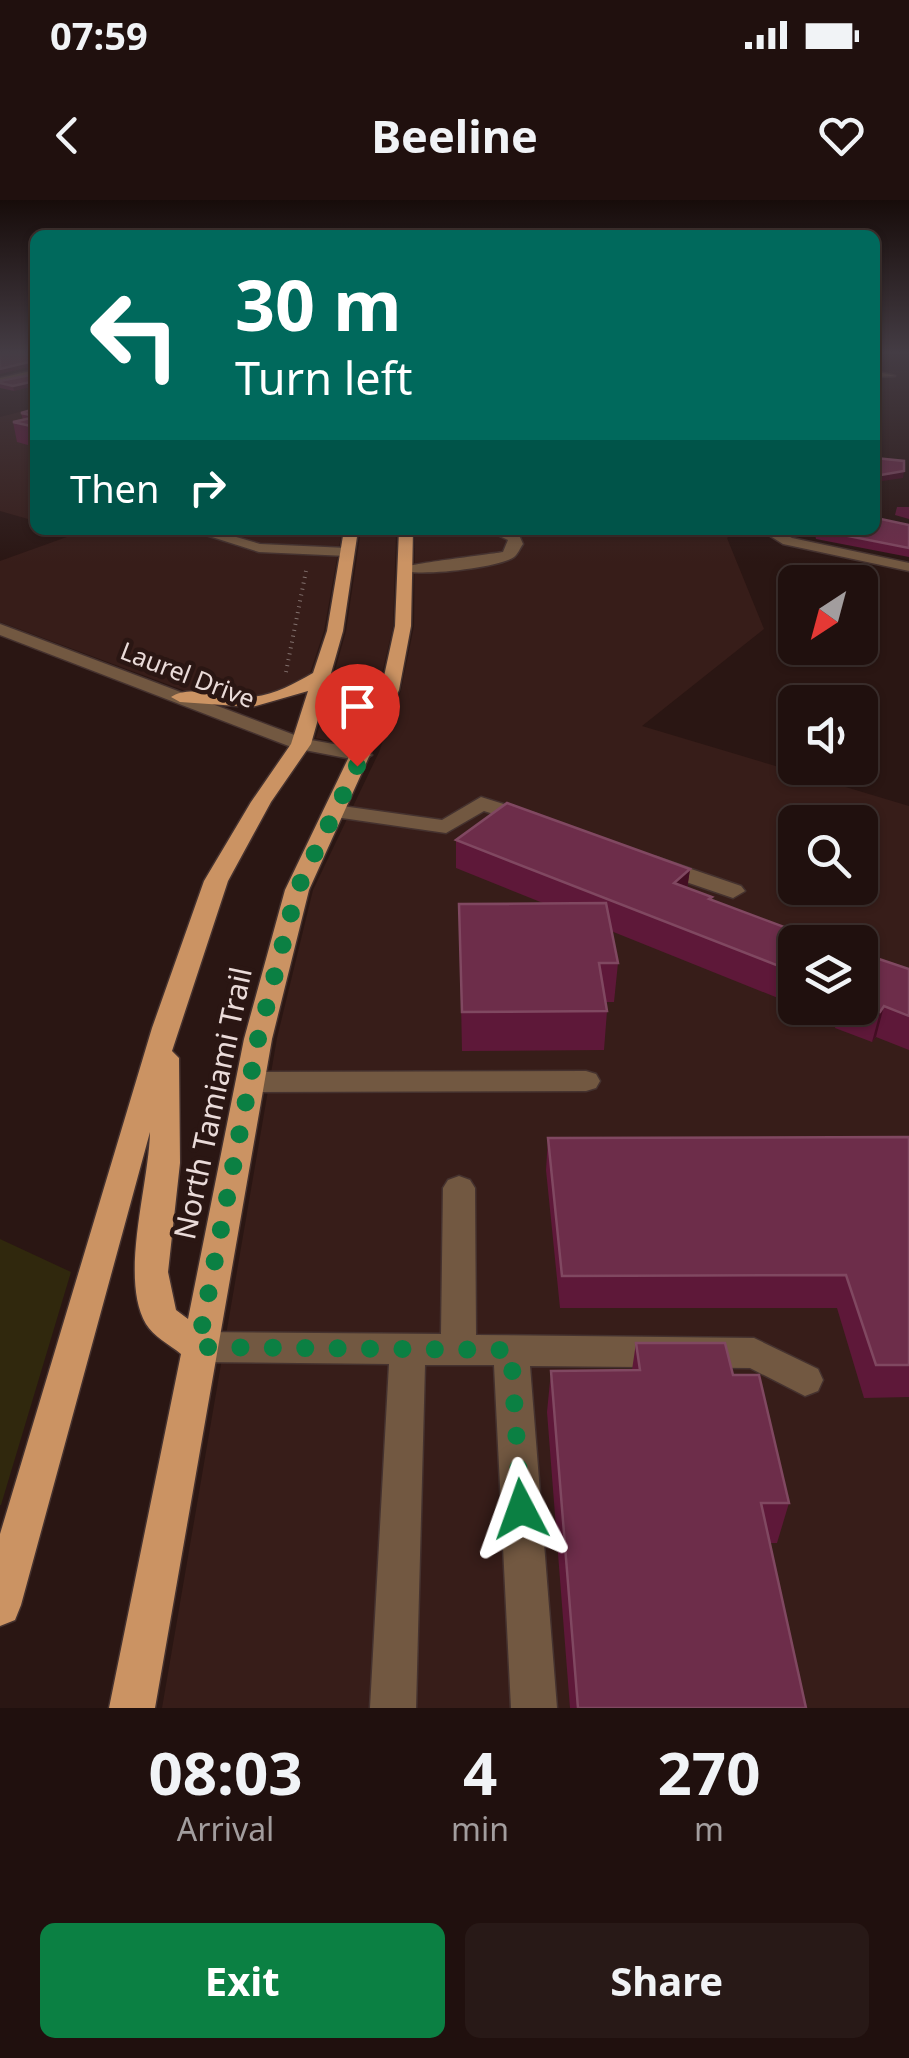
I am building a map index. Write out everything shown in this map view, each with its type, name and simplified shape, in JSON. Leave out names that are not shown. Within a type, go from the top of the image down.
[{"type":"main road","name":"North Tamiami Trail","points":[[0,1604],[164,1028],[216,882],[260,802],[302,744],[335,631],[351,535]]},
{"type":"main road","name":"North Tamiami Trail","points":[[132,1708],[250,1082],[297,890],[390,690],[403,626],[405,535]]},
{"type":"main road","points":[[180,698],[260,703],[288,696],[320,677]]},
{"type":"main road","points":[[164,1028],[165,1162],[151,1272],[160,1318],[198,1347]]},
{"type":"street","points":[[214,535],[259,548],[347,552]]},
{"type":"street","points":[[404,568],[439,568],[508,556],[516,544],[506,535]]},
{"type":"street","points":[[777,535],[788,541],[909,567]]},
{"type":"street","name":"Laurel Drive","points":[[0,629],[302,744],[362,755]]},
{"type":"street","points":[[335,811],[446,827],[482,802],[553,828]]},
{"type":"street","points":[[643,859],[733,890]]},
{"type":"street","points":[[250,1082],[586,1081]]},
{"type":"street","points":[[458,1350],[459,1188]]},
{"type":"street","points":[[198,1347],[754,1353],[806,1380]]},
{"type":"street","points":[[393,1708],[408,1349]]},
{"type":"street","points":[[511,1350],[534,1708]]},
{"type":"path","points":[[283,678],[294,654],[296,618],[310,551]]},
{"type":"shaded area","points":[[0,422],[30,422],[30,520],[0,511]]},
{"type":"shaded area","points":[[72,535],[341,535],[324,631],[309,676],[259,698],[188,692],[0,622],[0,561]]},
{"type":"shaded area","points":[[360,535],[396,535],[393,627],[378,690],[353,746],[316,738],[346,631]]},
{"type":"shaded area","points":[[415,535],[731,535],[727,538],[764,629],[642,726],[778,767],[778,785],[839,785],[909,806],[909,1708],[162,1708],[277,1038],[313,890],[379,752],[401,690],[414,626]]},
{"type":"shaded area","points":[[0,1239],[71,1272],[1,1505],[0,1505]]},
{"type":"building","points":[[880,459],[904,461],[904,471],[880,475]]},
{"type":"building","points":[[880,519],[909,525],[909,548],[843,535],[880,535]]},
{"type":"building","points":[[507,803],[690,869],[674,883],[779,925],[778,966],[456,840]]},
{"type":"building","points":[[606,903],[618,963],[599,963],[607,1011],[462,1012],[459,904]]},
{"type":"building","points":[[878,959],[909,969],[909,1016],[884,1006],[880,1012]]},
{"type":"building","points":[[909,1137],[909,1365],[876,1365],[846,1275],[562,1276],[548,1138]]},
{"type":"building","points":[[636,1343],[725,1343],[733,1375],[759,1375],[789,1503],[761,1503],[806,1708],[578,1708],[551,1371],[640,1370]]},
{"type":"route","points":[[357,766],[297,890],[258,1039],[198,1347],[511,1350],[521,1509]]}]
